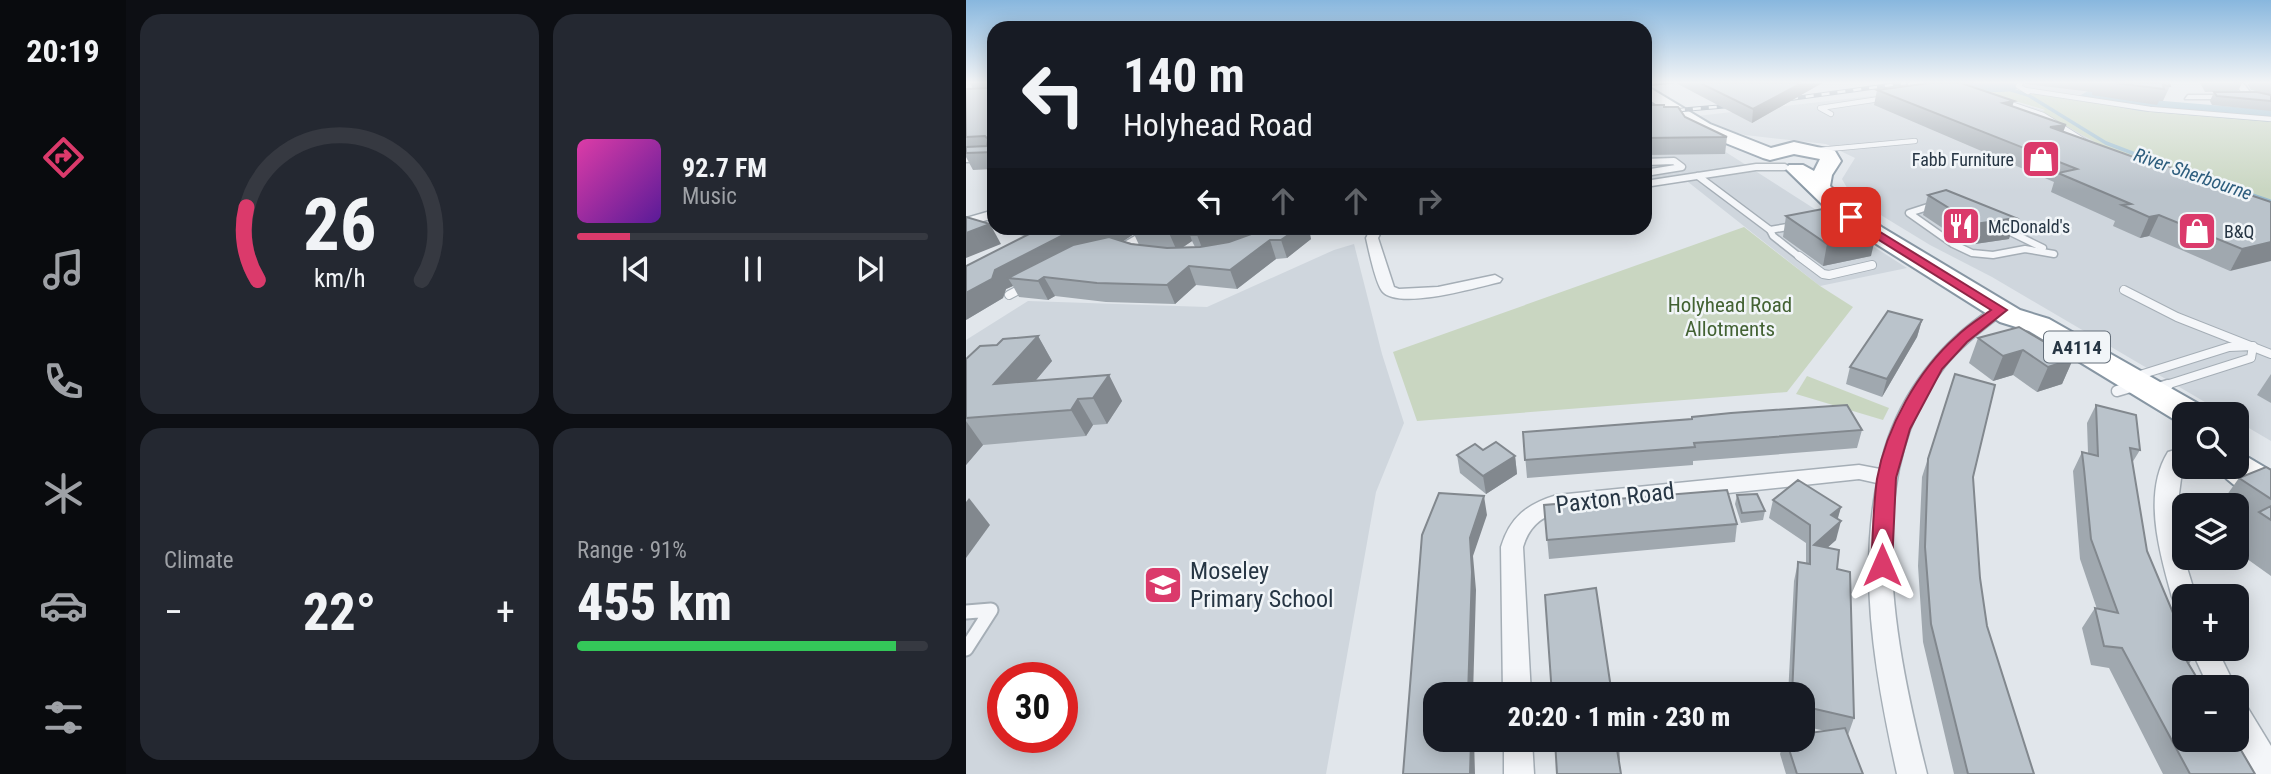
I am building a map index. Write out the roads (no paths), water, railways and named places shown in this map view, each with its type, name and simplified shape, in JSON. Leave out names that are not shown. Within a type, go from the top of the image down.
[{"type":"highway","points":[[1694,119],[1719,134],[1784,159],[1830,169],[1830,157],[1784,159]]},
{"type":"highway","name":"A4114","points":[[1830,169],[1847,219],[2005,313],[2017,327],[2129,387],[2172,406]]},
{"type":"highway","name":"A4114","points":[[2129,387],[2172,437]]},
{"type":"highway","points":[[2249,451],[2271,465]]},
{"type":"highway","points":[[2249,475],[2271,489]]},
{"type":"street","points":[[966,159],[987,158]]},
{"type":"street","points":[[1652,183],[1784,159]]},
{"type":"street","points":[[966,222],[987,216]]},
{"type":"street","points":[[1143,235],[1121,248],[1128,253],[1147,257]]},
{"type":"street","points":[[1374,235],[1388,289],[1393,294],[1414,295],[1494,279]]},
{"type":"street","points":[[1912,774],[1896,712],[1884,623],[1882,548],[1886,478],[1897,440],[1925,383],[1962,339],[2005,313]]},
{"type":"street","points":[[2172,464],[2166,495],[2167,519],[2181,584]]},
{"type":"street","name":"Paxton Road","points":[[1517,682],[1512,548],[1517,529],[1527,517],[1541,509],[1557,503],[1859,472],[1886,478]]},
{"type":"street","points":[[2249,736],[2271,774]]},
{"type":"street","points":[[1518,752],[1519,774]]},
{"type":"lane","points":[[2050,119],[2102,150]]},
{"type":"lane","points":[[1784,159],[1915,141]]},
{"type":"lane","points":[[1830,169],[1862,148]]},
{"type":"lane","points":[[1652,162],[1674,161],[1682,167],[1652,172]]},
{"type":"lane","points":[[1652,175],[1663,181]]},
{"type":"lane","points":[[1698,176],[1823,274],[1872,265]]},
{"type":"lane","points":[[1941,204],[1909,213],[1932,226],[1935,233],[1972,252],[1996,255],[2022,249],[2054,254],[1995,225]]},
{"type":"lane","points":[[1770,230],[1806,224]]},
{"type":"lane","points":[[2022,238],[2025,241],[2022,249]]},
{"type":"lane","points":[[1009,295],[1030,283]]},
{"type":"lane","points":[[2124,290],[2177,317],[2271,354]]},
{"type":"lane","points":[[2129,387],[2160,388],[2213,372],[2251,358],[2253,346]]},
{"type":"lane","points":[[2129,387],[2140,375],[2229,347],[2253,346]]},
{"type":"lane","points":[[966,612],[990,610],[966,649]]},
{"type":"waterway","name":"River Sherbourne","points":[[2067,119],[2106,143],[2148,159]]},
{"type":"waterway","name":"River Sherbourne","points":[[2143,157],[2148,159]]},
{"type":"waterway","name":"River Sherbourne","points":[[2148,159],[2163,165]]},
{"type":"waterway","name":"River Sherbourne","points":[[2236,190],[2271,202]]},
{"type":"place","name":"Fabb Furniture","points":[[2041,159]]},
{"type":"place","name":"McDonald's","points":[[1961,226]]},
{"type":"place","name":"B&Q","points":[[2197,231]]},
{"type":"place","name":"Moseley Primary School","points":[[1163,585]]},
{"type":"park label","name":"Holyhead Road Allotments","points":[[1730,317]]}]
